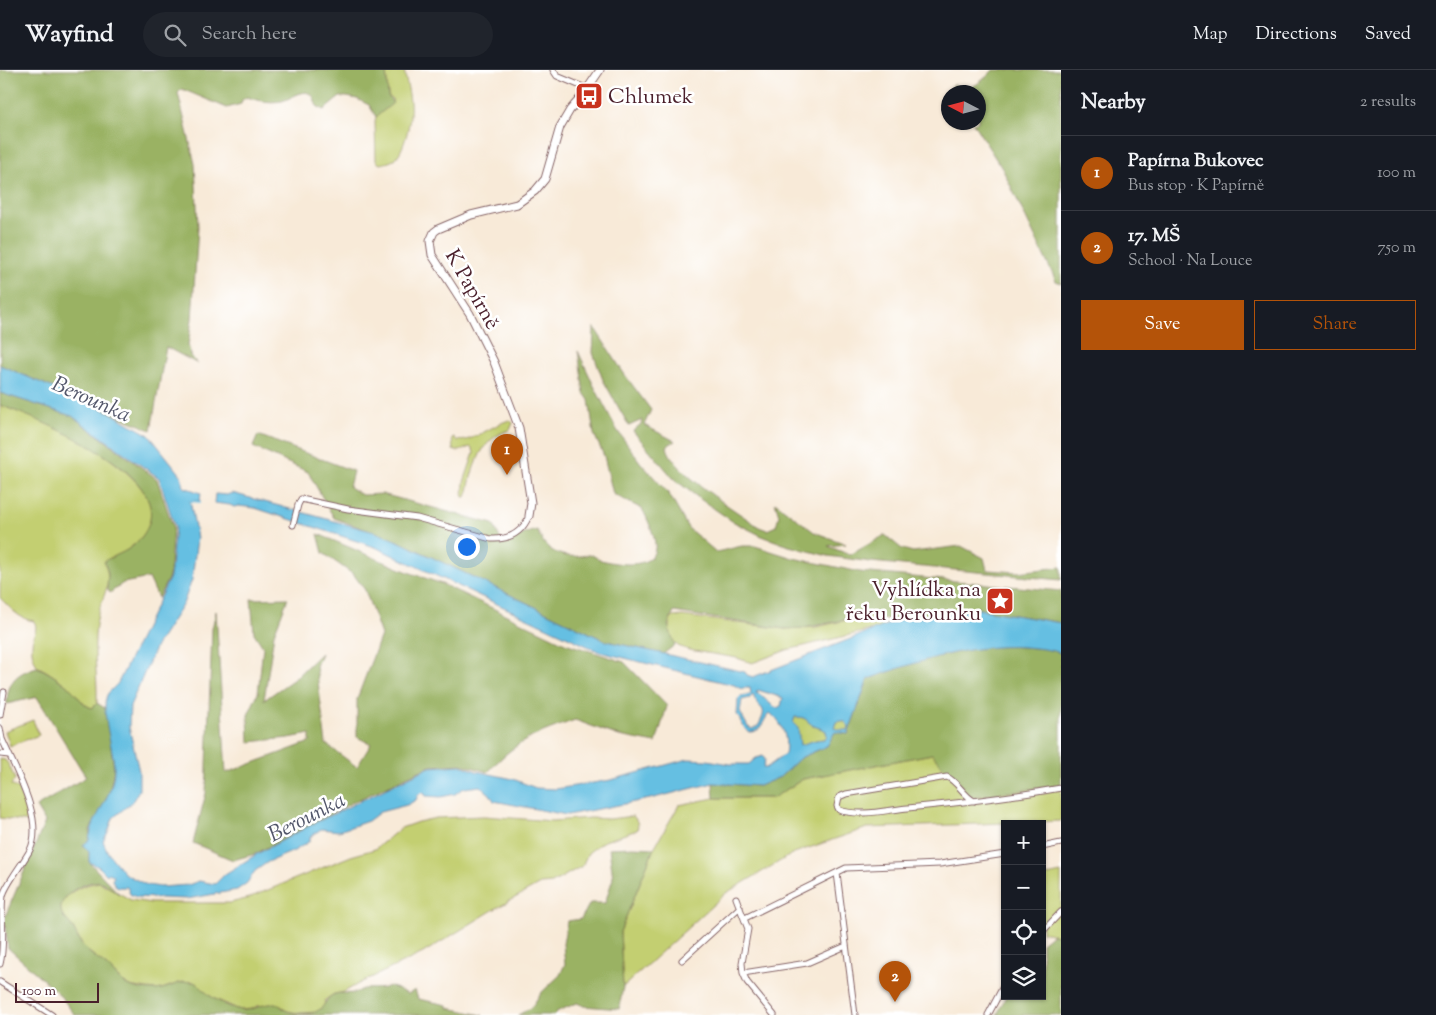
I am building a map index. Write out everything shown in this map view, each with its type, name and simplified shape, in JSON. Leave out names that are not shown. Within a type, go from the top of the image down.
[{"type":"street","points":[[553,70],[557,76],[588,89]]},
{"type":"street","name":"K Papírně","points":[[529,516],[531,503],[519,428],[494,362],[470,314],[432,255],[430,241],[434,232],[438,229],[471,216],[517,204],[535,191],[544,178],[560,127],[570,110],[588,89],[600,70]]},
{"type":"street","points":[[293,525],[301,499],[348,509],[400,515],[478,536],[500,539],[514,535],[524,526],[529,516]]},
{"type":"street","points":[[0,715],[4,692]]},
{"type":"street","points":[[0,728],[2,739],[30,807],[34,825],[34,838],[31,848],[2,897],[3,944],[0,964]]},
{"type":"street","points":[[0,754],[9,755]]},
{"type":"street","points":[[974,801],[947,777],[846,794],[839,797],[837,806],[839,810],[859,813],[974,801],[1010,797],[1061,788]]},
{"type":"street","points":[[1046,846],[1061,844]]},
{"type":"street","points":[[745,918],[846,868],[940,864],[1001,855]]},
{"type":"street","points":[[837,873],[855,1015]]},
{"type":"street","points":[[736,898],[748,929],[742,963],[743,973],[747,982],[774,1015]]},
{"type":"street","points":[[682,960],[740,907]]},
{"type":"street","points":[[1046,928],[1061,912]]},
{"type":"street","points":[[743,973],[807,962],[846,946]]},
{"type":"street","points":[[0,982],[52,1015]]},
{"type":"street","points":[[988,1015],[1001,991]]},
{"type":"green space","points":[[0,70],[386,70],[388,96],[393,103],[376,117],[369,105],[357,99],[347,97],[340,97],[324,110],[317,106],[311,94],[306,92],[278,102],[256,100],[247,97],[242,100],[241,104],[227,108],[182,89],[178,93],[195,164],[198,227],[192,319],[188,345],[192,358],[198,364],[166,347],[151,430],[0,365]]},
{"type":"green space","points":[[386,70],[404,70],[410,98],[410,115],[405,140],[399,154],[395,159],[380,164],[376,161],[375,121],[376,117],[393,100],[388,96]]},
{"type":"green space","points":[[993,70],[1061,70],[1061,283],[1056,281],[1003,170],[977,130],[986,130],[986,85],[975,85]]},
{"type":"green space","points":[[594,327],[625,375],[651,410],[644,425],[675,441],[667,446],[679,467],[706,490],[759,527],[767,530],[776,526],[779,515],[775,502],[814,532],[846,544],[828,546],[850,555],[885,535],[902,549],[913,552],[961,546],[984,558],[987,570],[1018,572],[1061,567],[1061,580],[871,562],[828,556],[789,546],[762,536],[732,521],[674,479],[633,431],[641,424],[642,420],[629,426],[603,380],[593,353]]},
{"type":"green space","points":[[578,351],[617,430],[640,462],[669,494],[688,528],[716,552],[742,546],[755,546],[793,558],[860,572],[1061,591],[1061,623],[979,609],[899,620],[881,619],[877,614],[804,628],[785,629],[674,612],[668,625],[675,645],[663,654],[606,641],[400,542],[334,518],[308,472],[253,447],[258,435],[353,471],[349,487],[362,495],[382,494],[493,524],[503,544],[537,530],[545,545],[559,554],[566,556],[590,555],[601,560],[624,564],[641,563],[652,556],[655,549],[653,534],[642,509],[613,494],[604,456],[594,434],[589,400],[584,393]]},
{"type":"green space","points":[[0,393],[72,416],[157,479],[173,527],[169,577],[158,598],[149,578],[123,583],[110,593],[107,589],[108,573],[104,561],[134,545],[149,522],[148,499],[133,478],[108,458],[79,440],[0,405]]},
{"type":"green space","points":[[0,405],[53,425],[87,444],[134,479],[145,493],[151,507],[151,521],[144,534],[132,546],[105,565],[108,578],[98,614],[95,636],[97,703],[92,708],[85,705],[74,691],[63,682],[37,666],[32,651],[32,642],[36,630],[34,621],[23,618],[0,598]]},
{"type":"green space","points":[[510,420],[513,423],[510,430],[495,437],[484,448],[473,469],[466,497],[463,497],[464,482],[474,453],[470,447],[459,451],[453,450],[452,438],[454,437],[456,440],[461,441],[475,437]]},
{"type":"green space","points":[[318,534],[408,572],[442,584],[565,643],[624,662],[667,706],[656,743],[619,736],[575,720],[528,739],[508,752],[488,772],[461,764],[430,766],[351,803],[255,854],[233,860],[193,843],[206,793],[212,629],[216,611],[226,773],[310,742],[310,734],[249,742],[248,715],[258,693],[263,647],[254,633],[251,599],[288,598],[274,634],[264,700],[294,679],[321,653],[316,666],[326,744],[357,767],[371,744],[357,737],[357,699],[381,635],[365,590],[354,575],[323,553]]},
{"type":"green space","points":[[877,614],[880,616],[883,627],[787,650],[752,663],[737,658],[689,650],[678,646],[672,640],[669,630],[670,621],[673,617],[683,616],[785,629],[816,627]]},
{"type":"green space","points":[[1010,646],[1049,649],[1061,653],[1061,785],[970,797],[932,754],[803,779],[773,798],[714,798],[713,783],[759,786],[780,777],[800,758],[827,746],[835,731],[848,734],[868,679],[923,660],[975,648]]},
{"type":"green space","points":[[37,667],[63,682],[89,707],[92,708],[97,703],[106,709],[114,768],[109,795],[90,830],[89,862],[120,895],[101,882],[95,882],[72,891],[62,903],[61,909],[63,916],[72,926],[82,945],[124,983],[138,988],[156,990],[188,981],[199,985],[215,999],[237,1009],[245,1010],[266,1004],[275,1004],[287,1011],[302,1014],[320,1009],[329,997],[335,994],[355,993],[363,989],[390,986],[408,994],[415,990],[418,999],[448,1005],[448,1008],[483,1015],[75,1015],[58,993],[8,948],[4,919],[45,822],[36,807],[86,777],[37,697],[7,704],[7,696],[14,680],[23,672]]},
{"type":"green space","points":[[795,717],[804,718],[811,724],[826,731],[827,736],[824,739],[799,746],[798,729],[793,723]]},
{"type":"green space","points":[[33,720],[39,735],[10,746],[5,731]]},
{"type":"green space","points":[[836,722],[845,722],[849,726],[848,730],[841,731],[834,728]]},
{"type":"green space","points":[[932,754],[970,797],[1061,785],[1061,821],[1001,820],[1001,823],[867,828],[794,853],[726,893],[623,987],[620,932],[654,848],[679,805],[714,798],[773,798],[803,779]]},
{"type":"green space","points":[[0,759],[5,760],[9,765],[15,779],[11,785],[18,789],[30,822],[0,818]]},
{"type":"green space","points":[[484,816],[552,821],[591,818],[610,819],[633,816],[638,826],[637,830],[602,842],[588,853],[582,866],[552,883],[540,884],[423,953],[344,992],[334,994],[325,1000],[324,1006],[317,1012],[299,1013],[287,1011],[275,1004],[240,1010],[213,998],[192,981],[159,990],[129,986],[84,948],[60,911],[61,903],[74,891],[83,886],[99,882],[131,900],[151,903],[230,903],[246,899],[351,856],[375,849],[401,828],[418,822],[436,818]]},
{"type":"green space","points":[[609,848],[654,848],[620,932],[623,987],[619,1009],[584,1006],[577,1003],[556,1012],[554,1015],[518,1015],[531,1008],[541,993],[560,975],[565,964],[563,944],[567,921],[581,919],[590,903],[605,903],[613,878]]},
{"type":"green space","points":[[1061,873],[1061,936],[1046,933],[1046,876]]},
{"type":"green space","points":[[1053,934],[1061,936],[1061,1015],[997,1015],[1004,1000],[1046,1000],[1046,940]]},
{"type":"water","points":[[0,365],[109,412],[149,435],[181,475],[184,487],[201,493],[200,501],[190,500],[197,538],[192,580],[183,604],[156,646],[130,706],[129,727],[139,771],[139,790],[132,802],[113,818],[103,841],[108,853],[125,874],[147,885],[161,887],[188,885],[199,881],[215,884],[225,874],[257,854],[315,823],[430,767],[461,765],[476,771],[513,779],[536,788],[556,789],[611,780],[688,759],[730,764],[749,764],[756,758],[763,756],[765,760],[763,768],[766,768],[785,754],[786,742],[784,731],[770,713],[760,728],[754,732],[747,730],[737,715],[738,699],[751,694],[750,688],[741,689],[734,685],[600,652],[375,547],[255,508],[234,507],[214,503],[215,494],[227,495],[232,493],[378,533],[606,641],[745,672],[753,677],[899,620],[979,609],[1061,623],[1061,653],[1023,647],[983,648],[925,660],[868,679],[848,734],[835,732],[827,746],[800,758],[780,777],[759,786],[713,783],[650,799],[567,815],[494,801],[490,794],[480,786],[464,788],[455,794],[441,797],[426,796],[423,792],[418,795],[416,800],[407,805],[380,812],[368,821],[339,831],[321,829],[310,837],[310,841],[294,851],[268,862],[255,871],[247,883],[237,890],[187,899],[136,897],[130,894],[127,887],[115,885],[112,880],[114,876],[109,873],[107,875],[99,867],[89,862],[89,852],[83,845],[89,840],[94,822],[111,788],[113,778],[114,768],[105,711],[107,695],[118,683],[170,577],[175,527],[159,478],[72,416],[0,393]],"holes":[[[758,690],[783,698],[781,706],[777,708],[756,693]],[[753,695],[763,711],[758,726],[752,729],[748,727],[740,712],[742,700]],[[795,717],[799,717],[826,731],[827,736],[824,739],[800,745],[798,728],[793,723]],[[836,722],[845,722],[849,726],[848,730],[834,728]]]},
{"type":"waterway","points":[[191,498],[191,501],[200,502]]},
{"type":"place","name":"Chlumek","points":[[589,96]]},
{"type":"place","name":"Papírna Bukovec","points":[[507,475]]},
{"type":"place","name":"Vyhlídka na řeku Berounku","points":[[1000,601]]},
{"type":"place","name":"17. MŠ","points":[[895,1002]]},
{"type":"water label","name":"Berounka","points":[[92,398]]},
{"type":"water label","name":"Berounka","points":[[306,816]]}]
